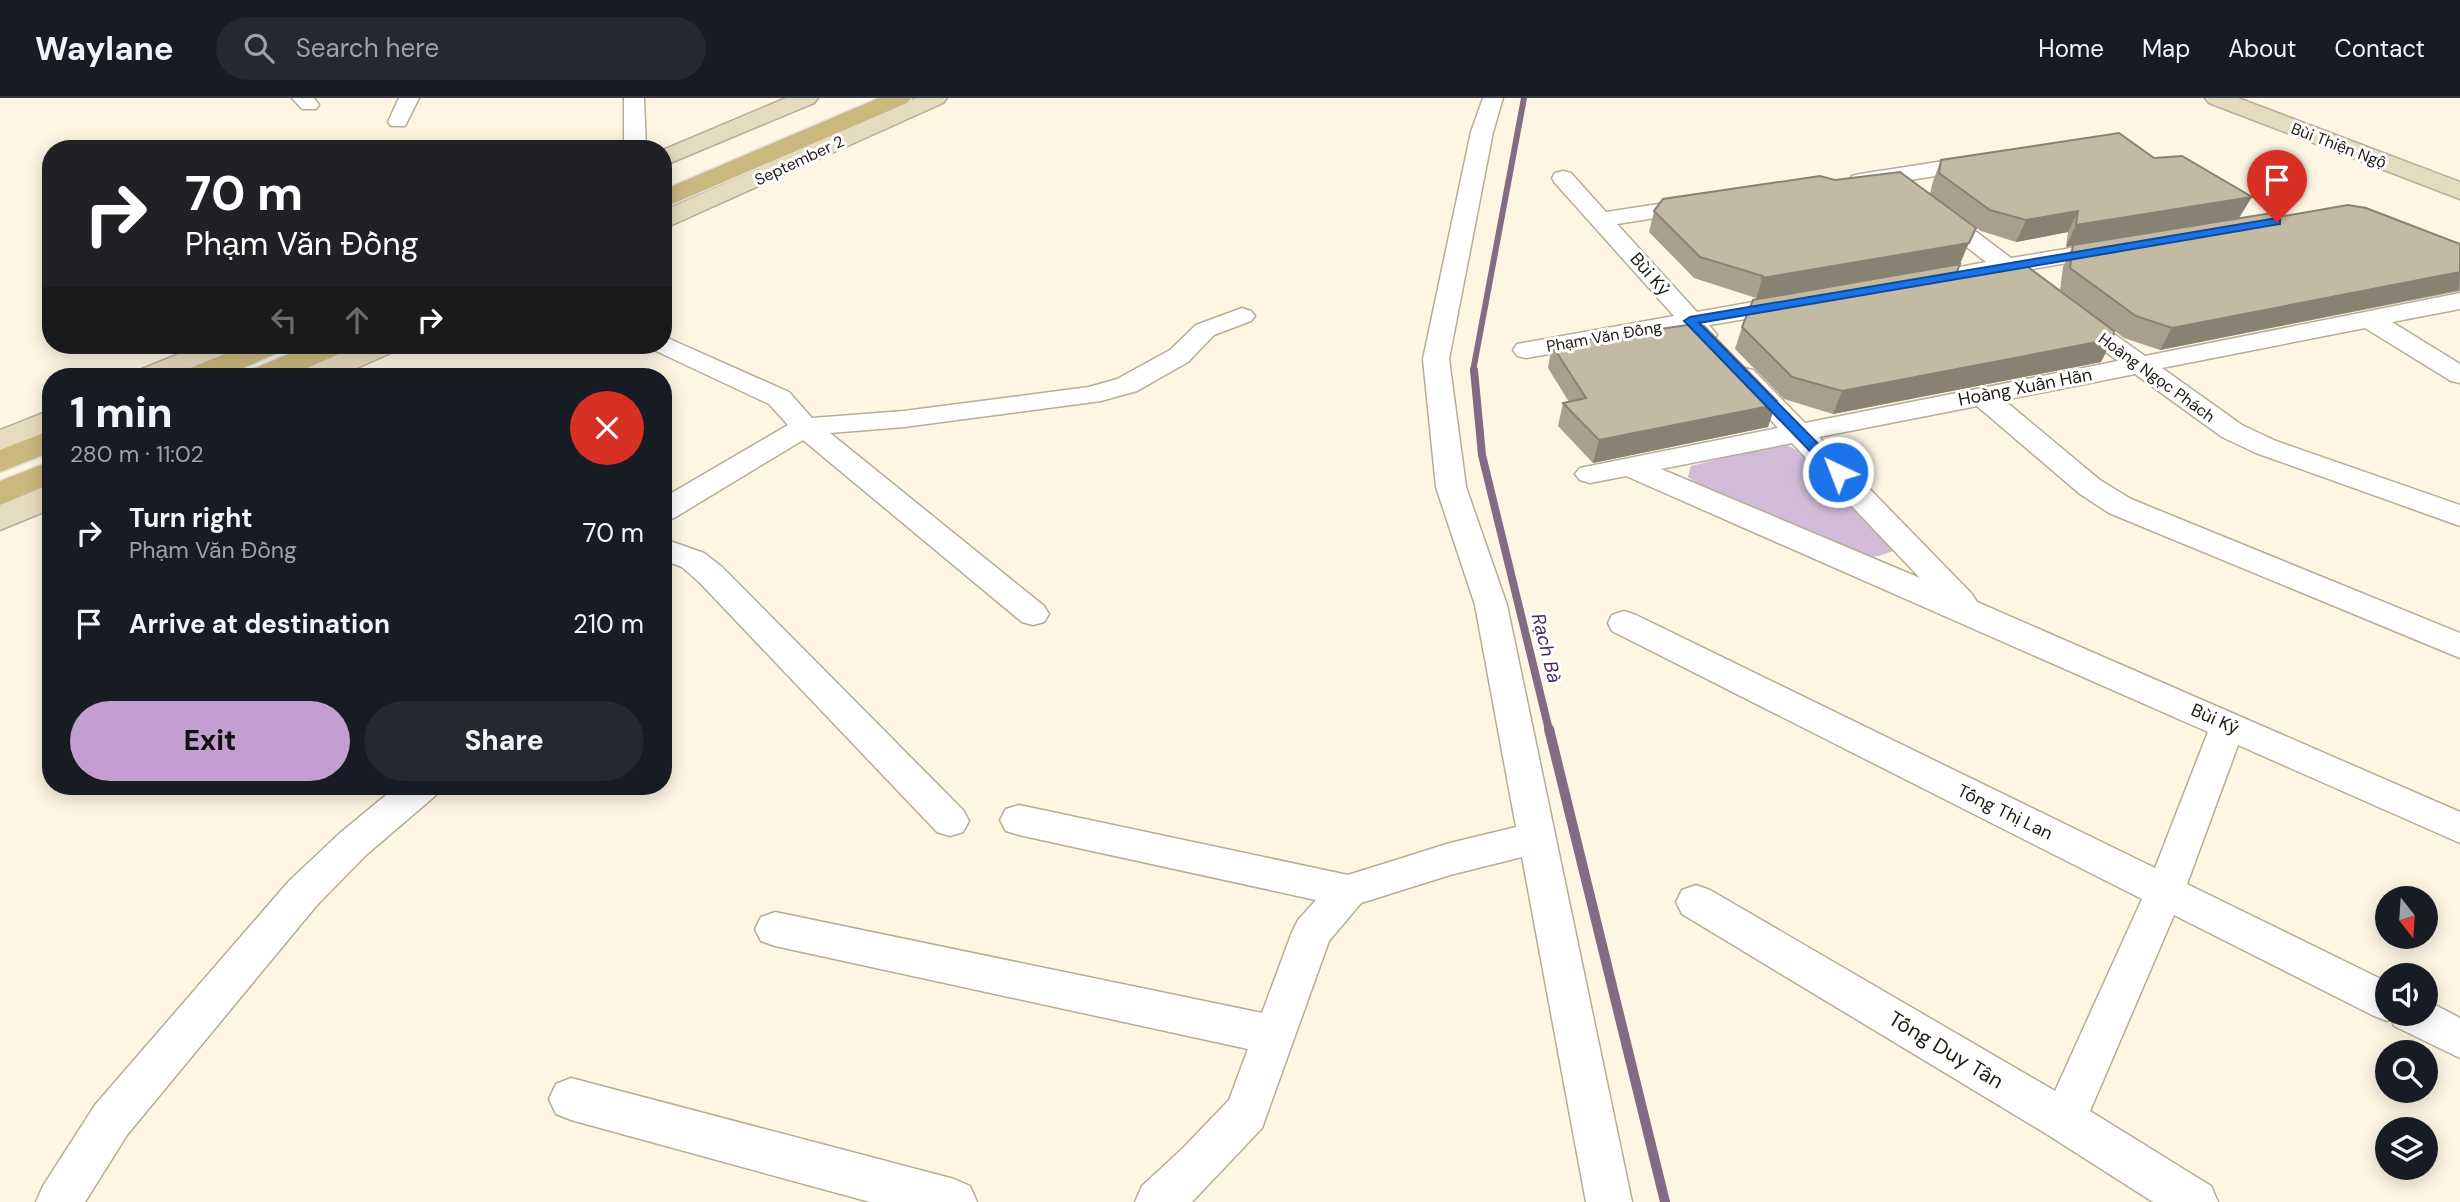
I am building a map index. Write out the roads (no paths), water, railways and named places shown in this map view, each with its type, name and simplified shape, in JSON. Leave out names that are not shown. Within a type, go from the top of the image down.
[{"type":"main road","points":[[672,155],[806,98]]},
{"type":"main road","points":[[672,171],[841,98]]},
{"type":"main road","name":"September 2","points":[[672,196],[899,98]]},
{"type":"main road","name":"September 2","points":[[672,217],[935,98]]},
{"type":"main road","name":"Bùi Thiện Ngộ","points":[[2217,98],[2460,191]]},
{"type":"main road","points":[[2266,98],[2460,171]]},
{"type":"main road","points":[[172,368],[206,354]]},
{"type":"main road","points":[[218,368],[250,354]]},
{"type":"main road","points":[[282,368],[314,354]]},
{"type":"main road","points":[[332,368],[364,354]]},
{"type":"main road","points":[[0,442],[42,424]]},
{"type":"main road","points":[[0,462],[42,444]]},
{"type":"main road","points":[[0,494],[42,475]]},
{"type":"main road","points":[[0,519],[42,500]]},
{"type":"street","points":[[398,122],[409,98]]},
{"type":"street","points":[[634,98],[635,140]]},
{"type":"street","points":[[1493,98],[1482,132],[1436,359],[1451,487],[1491,605],[1609,1202]]},
{"type":"street","points":[[1834,184],[2009,158]]},
{"type":"street","name":"Hoàng Ngọc Phách","points":[[1889,176],[2044,295],[2232,431],[2266,447],[2460,516]]},
{"type":"street","name":"Bùi Kỷ","points":[[1563,178],[1690,321],[1970,611]]},
{"type":"street","points":[[1602,219],[1725,201]]},
{"type":"street","points":[[1923,280],[2141,244]]},
{"type":"street","name":"Phạm Văn Đồng","points":[[1526,350],[1814,299]]},
{"type":"street","name":"Hoàng Xuân Hãn","points":[[1590,474],[2460,301]]},
{"type":"street","points":[[672,506],[806,427],[904,419],[1091,395],[1127,385],[1179,356],[1205,331],[1242,316]]},
{"type":"street","points":[[2369,319],[2460,375]]},
{"type":"street","points":[[672,348],[779,398],[806,427],[1033,614]]},
{"type":"street","points":[[1982,396],[2090,488],[2120,506],[2460,646]]},
{"type":"street","name":"Bùi Kỷ","points":[[1628,466],[1970,611],[2460,828]]},
{"type":"street","points":[[672,550],[693,560],[711,575],[950,821]]},
{"type":"street","name":"Tống Thị Lan","points":[[1624,623],[2375,996]]},
{"type":"street","points":[[2064,1120],[2165,892],[2228,725]]},
{"type":"street","points":[[59,1202],[111,1120],[295,902],[353,844],[411,795]]},
{"type":"street","points":[[1019,820],[1348,891],[1450,859],[1536,838]]},
{"type":"street","points":[[1158,1202],[1199,1164],[1246,1113],[1312,932],[1348,891]]},
{"type":"street","name":"Tống Duy Tân","points":[[1696,902],[2064,1120],[2195,1202]]},
{"type":"street","points":[[775,929],[1275,1035]]},
{"type":"street","points":[[2434,1026],[2460,1039]]},
{"type":"street","points":[[571,1099],[954,1202]]},
{"type":"waterway","name":"Rạch Bà","points":[[1473,371],[1524,98]]},
{"type":"waterway","name":"Rạch Bà","points":[[1474,370],[1482,455],[1549,730]]},
{"type":"waterway","name":"Rạch Bà","points":[[1549,729],[1665,1202]]}]
